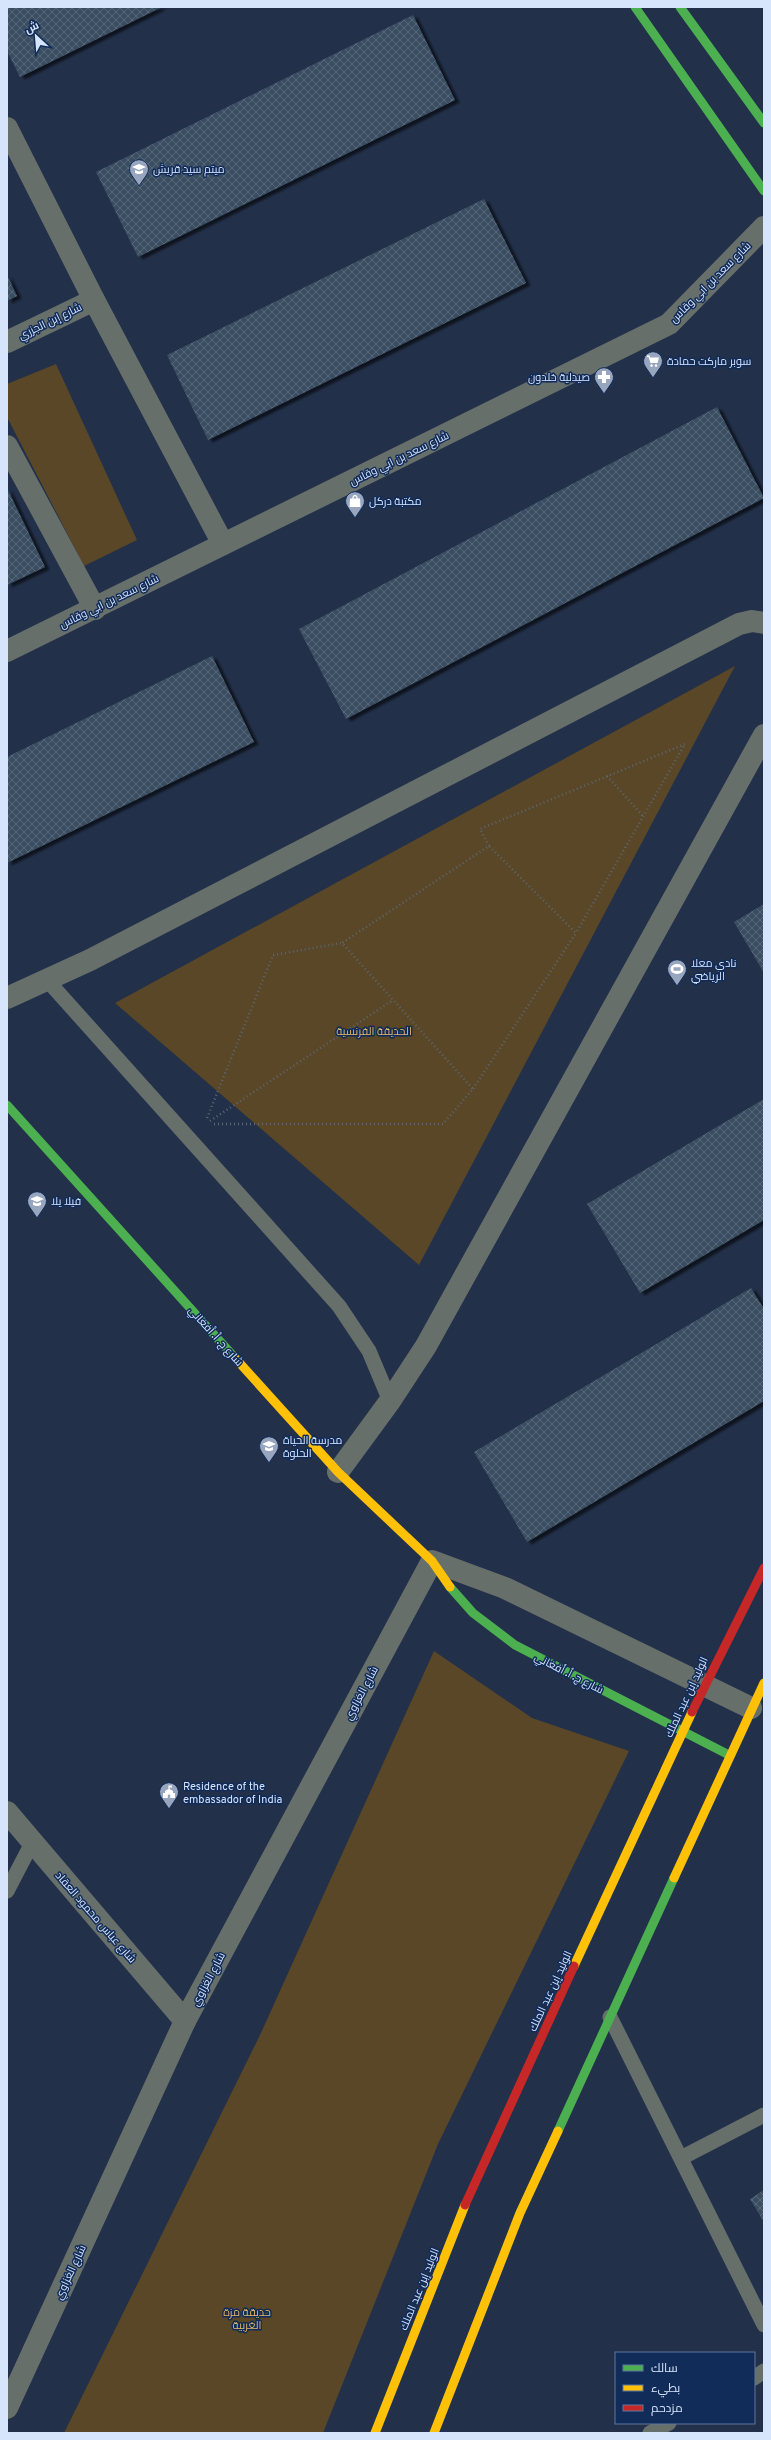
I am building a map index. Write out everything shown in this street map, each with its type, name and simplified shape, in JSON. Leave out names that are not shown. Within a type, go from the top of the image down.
[{"type":"main road","points":[[635,7],[764,191]]},
{"type":"main road","points":[[680,7],[764,124]]},
{"type":"main road","name":"شارع ج. أ. أفغاني","points":[[7,1105],[338,1472],[432,1561],[450,1588],[493,1630],[515,1645],[729,1755]]},
{"type":"main road","name":"الوليد إبن عبد الملك","points":[[375,2433],[474,2183],[704,1687],[764,1568]]},
{"type":"main road","points":[[434,2433],[520,2213],[729,1755],[764,1683]]},
{"type":"street","points":[[7,128],[94,300],[223,544]]},
{"type":"street","name":"شارع سعد بن ابي وقاس","points":[[7,651],[95,609],[223,544],[669,324],[764,227]]},
{"type":"street","name":"شارع إبن الجزري","points":[[7,342],[94,300]]},
{"type":"street","points":[[7,446],[95,609]]},
{"type":"street","points":[[7,998],[47,980],[739,624],[752,621],[764,623]]},
{"type":"street","points":[[338,1472],[390,1401],[430,1339],[764,735]]},
{"type":"street","name":"شارع ج. أ. أفغاني","points":[[432,1561],[505,1588],[704,1687],[751,1708]]},
{"type":"street","name":"شارع الغزاوي","points":[[7,2408],[185,2022],[432,1561]]},
{"type":"street","name":"شارع عباس محمود العقاد","points":[[7,1812],[185,2022]]},
{"type":"lane","points":[[47,980],[339,1306],[369,1351],[390,1401]]},
{"type":"lane","points":[[7,1891],[32,1843]]},
{"type":"lane","points":[[610,2017],[764,2325]]},
{"type":"lane","points":[[681,2158],[764,2115]]},
{"type":"lane","points":[[755,2377],[764,2371]]},
{"type":"lane","points":[[650,2433],[667,2424]]},
{"type":"path","points":[[204,1124],[443,1124],[473,1089],[576,933],[685,744],[480,829],[489,846],[576,933]]},
{"type":"path","points":[[608,776],[643,816]]},
{"type":"path","points":[[204,1124],[273,955],[342,943],[489,846]]},
{"type":"path","points":[[342,943],[473,1089]]},
{"type":"path","points":[[204,1124],[393,1000]]},
{"type":"green space","points":[[56,364],[137,540],[84,566],[7,417],[7,384]]},
{"type":"green space","name":"الحديقة الفرنسية","points":[[735,666],[419,1265],[115,1003]]},
{"type":"green space","name":"حديقة مزة الغربية","points":[[434,1651],[532,1718],[629,1751],[438,2144],[323,2433],[64,2433],[260,2035]]},
{"type":"building","points":[[7,7],[162,7],[20,77],[7,51]]},
{"type":"building","points":[[413,15],[455,100],[138,257],[96,172]]},
{"type":"building","points":[[484,199],[526,283],[208,440],[167,355]]},
{"type":"building","points":[[7,275],[17,296],[7,301]]},
{"type":"building","points":[[717,407],[764,498],[346,719],[299,629]]},
{"type":"building","points":[[7,488],[45,567],[7,585]]},
{"type":"building","points":[[212,656],[254,742],[7,863],[7,757]]},
{"type":"building","points":[[764,904],[764,973],[734,922]]},
{"type":"building","points":[[764,1099],[764,1220],[640,1293],[587,1204]]},
{"type":"building","points":[[751,1288],[764,1309],[764,1401],[527,1542],[474,1452]]},
{"type":"building","points":[[764,2190],[764,2222],[750,2199]]},
{"type":"traffic: fast","points":[[635,7],[764,191]]},
{"type":"traffic: fast","points":[[680,7],[764,123]]},
{"type":"traffic: fast","points":[[7,1105],[236,1359]]},
{"type":"traffic: fast","points":[[450,1587],[473,1613],[515,1645],[729,1755]]},
{"type":"traffic: fast","points":[[558,2131],[674,1878]]},
{"type":"traffic: slow","points":[[236,1359],[338,1472],[432,1561],[450,1587]]},
{"type":"traffic: slow","points":[[674,1878],[764,1683]]},
{"type":"traffic: slow","points":[[574,1966],[692,1712]]},
{"type":"traffic: slow","points":[[434,2433],[520,2213],[558,2131]]},
{"type":"traffic: slow","points":[[375,2433],[465,2205]]},
{"type":"traffic: jam","points":[[692,1712],[764,1568]]},
{"type":"traffic: jam","points":[[465,2205],[574,1966]]},
{"type":"place","name":"ميتم سيد قريش","points":[[139,186]]},
{"type":"place","name":"سوبر ماركت حمادة","points":[[653,378]]},
{"type":"place","name":"صيدلية خلدون","points":[[604,394]]},
{"type":"place","name":"مكتبة دركل","points":[[355,518]]},
{"type":"place","name":"نادي معلا الرياضي","points":[[677,986]]},
{"type":"place","name":"فيلا يلا","points":[[37,1218]]},
{"type":"place","name":"مدرسة الحياة الحلوة","points":[[269,1463]]},
{"type":"place","name":"Residence of the embassador of India","points":[[169,1809]]}]
